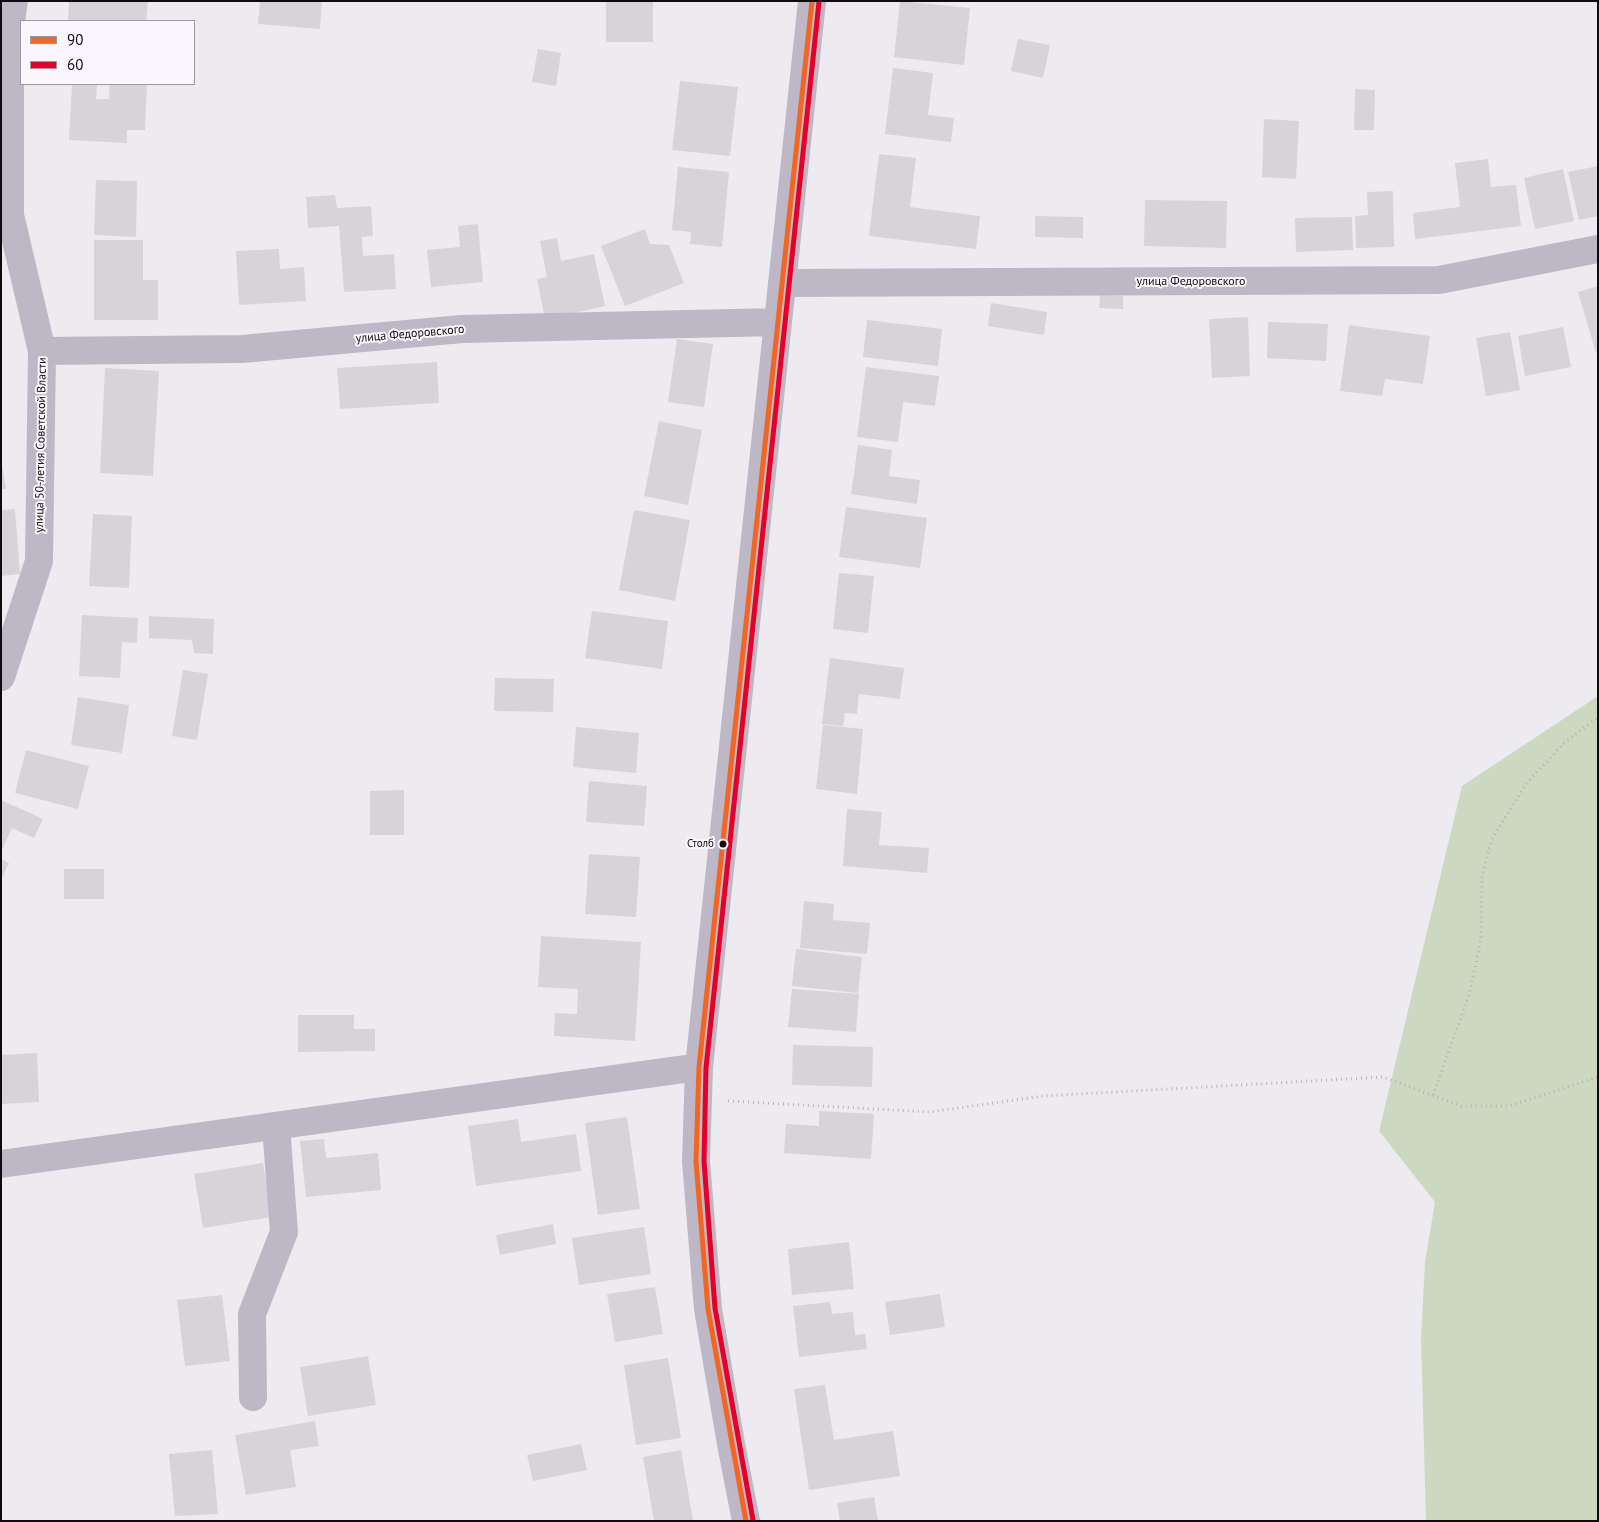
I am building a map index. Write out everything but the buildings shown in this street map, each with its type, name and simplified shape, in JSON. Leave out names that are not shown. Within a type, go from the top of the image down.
[{"type":"street","name":"улица 50-летия Советской Власти","points":[[1,677],[40,561],[42,351],[10,215],[10,28],[14,1]]},
{"type":"street","points":[[746,1521],[708,1309],[696,1161],[699,1066],[812,1]]},
{"type":"street","name":"улица Федоровского","points":[[782,283],[1439,280],[1598,249]]},
{"type":"street","name":"улица Федоровского","points":[[42,351],[242,349],[462,329],[778,322]]},
{"type":"street","points":[[1,1164],[699,1066]]},
{"type":"street","points":[[253,1397],[252,1314],[284,1232],[276,1126]]},
{"type":"path","points":[[1433,1095],[1469,995],[1481,939],[1482,875],[1492,839],[1526,784],[1564,743],[1598,717]]},
{"type":"path","points":[[698,1099],[930,1112],[1043,1096],[1383,1076],[1461,1106],[1509,1106],[1598,1077]]},
{"type":"green space","points":[[1598,696],[1598,1521],[1426,1521],[1421,1337],[1425,1262],[1435,1202],[1379,1131],[1462,786]]},
{"type":"transit line","name":"90","points":[[746,1521],[708,1309],[696,1161],[699,1067],[812,1]]},
{"type":"transit line","name":"60","points":[[753,1520],[715,1308],[704,1161],[706,1068],[819,2]]},
{"type":"place","name":"Столб","points":[[723,844]]}]
